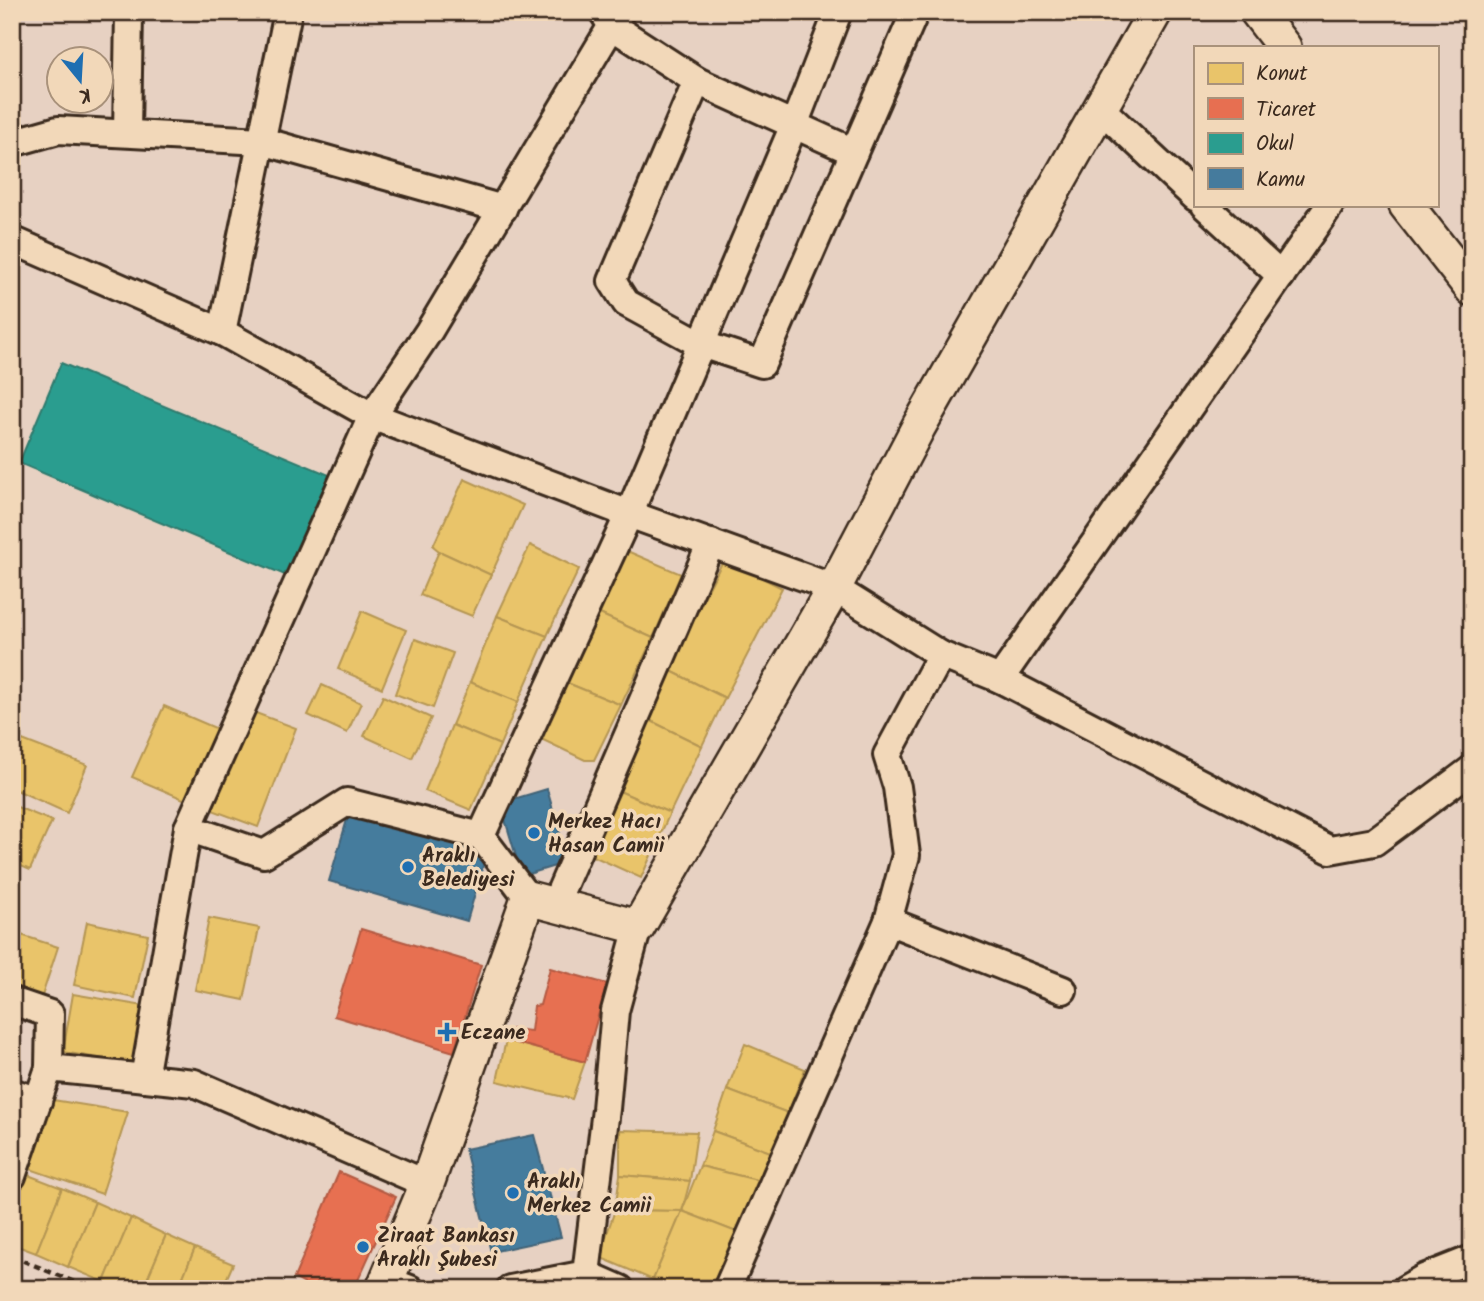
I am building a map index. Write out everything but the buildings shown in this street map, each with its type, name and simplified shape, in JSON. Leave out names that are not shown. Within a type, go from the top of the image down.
[{"type":"street","points":[[127,133],[129,12]]},
{"type":"street","points":[[222,332],[288,12]]},
{"type":"street","points":[[481,836],[629,514],[794,125],[838,12]]},
{"type":"street","points":[[697,81],[612,281],[626,303],[701,344],[761,364],[915,12]]},
{"type":"street","points":[[586,1274],[615,1011],[638,927],[834,588],[919,426],[1156,12]]},
{"type":"street","points":[[1256,12],[1283,46]]},
{"type":"street","points":[[144,1078],[188,828],[372,416],[429,331],[503,209],[612,17],[697,81],[854,152]]},
{"type":"street","points":[[1100,108],[1194,196]]},
{"type":"street","points":[[12,143],[58,130],[262,141],[503,209]]},
{"type":"street","points":[[1205,206],[1281,276]]},
{"type":"street","points":[[1000,679],[1328,206]]},
{"type":"street","points":[[1407,206],[1472,289]]},
{"type":"street","points":[[12,240],[222,332],[372,416],[629,514],[834,588],[942,655],[1000,679],[1330,850],[1374,842],[1472,769]]},
{"type":"street","points":[[393,1286],[427,1184],[541,901],[710,543]]},
{"type":"street","points":[[727,1289],[888,921],[906,855],[897,787],[887,755],[942,655]]},
{"type":"street","points":[[188,828],[264,854],[347,803],[481,836],[541,901],[638,927]]},
{"type":"street","points":[[888,921],[1063,990]]},
{"type":"street","points":[[12,1001],[50,1014],[49,1069],[12,1176]]},
{"type":"street","points":[[49,1069],[194,1083],[427,1184]]},
{"type":"street","points":[[12,1092],[38,1101]]},
{"type":"street","points":[[1405,1289],[1424,1278],[1472,1259]]},
{"type":"street","points":[[510,1289],[586,1274],[620,1289]]},
{"type":"path","points":[[12,1256],[91,1289]]},
{"type":"place","name":"Merkez Hacı Hasan Camii","points":[[534,833]]},
{"type":"place","name":"Araklı Belediyesi","points":[[408,867]]},
{"type":"place","name":"Eczane","points":[[447,1032]]},
{"type":"place","name":"Araklı Merkez Camii","points":[[513,1193]]},
{"type":"place","name":"Ziraat Bankası Araklı Şubesi","points":[[363,1247]]}]
